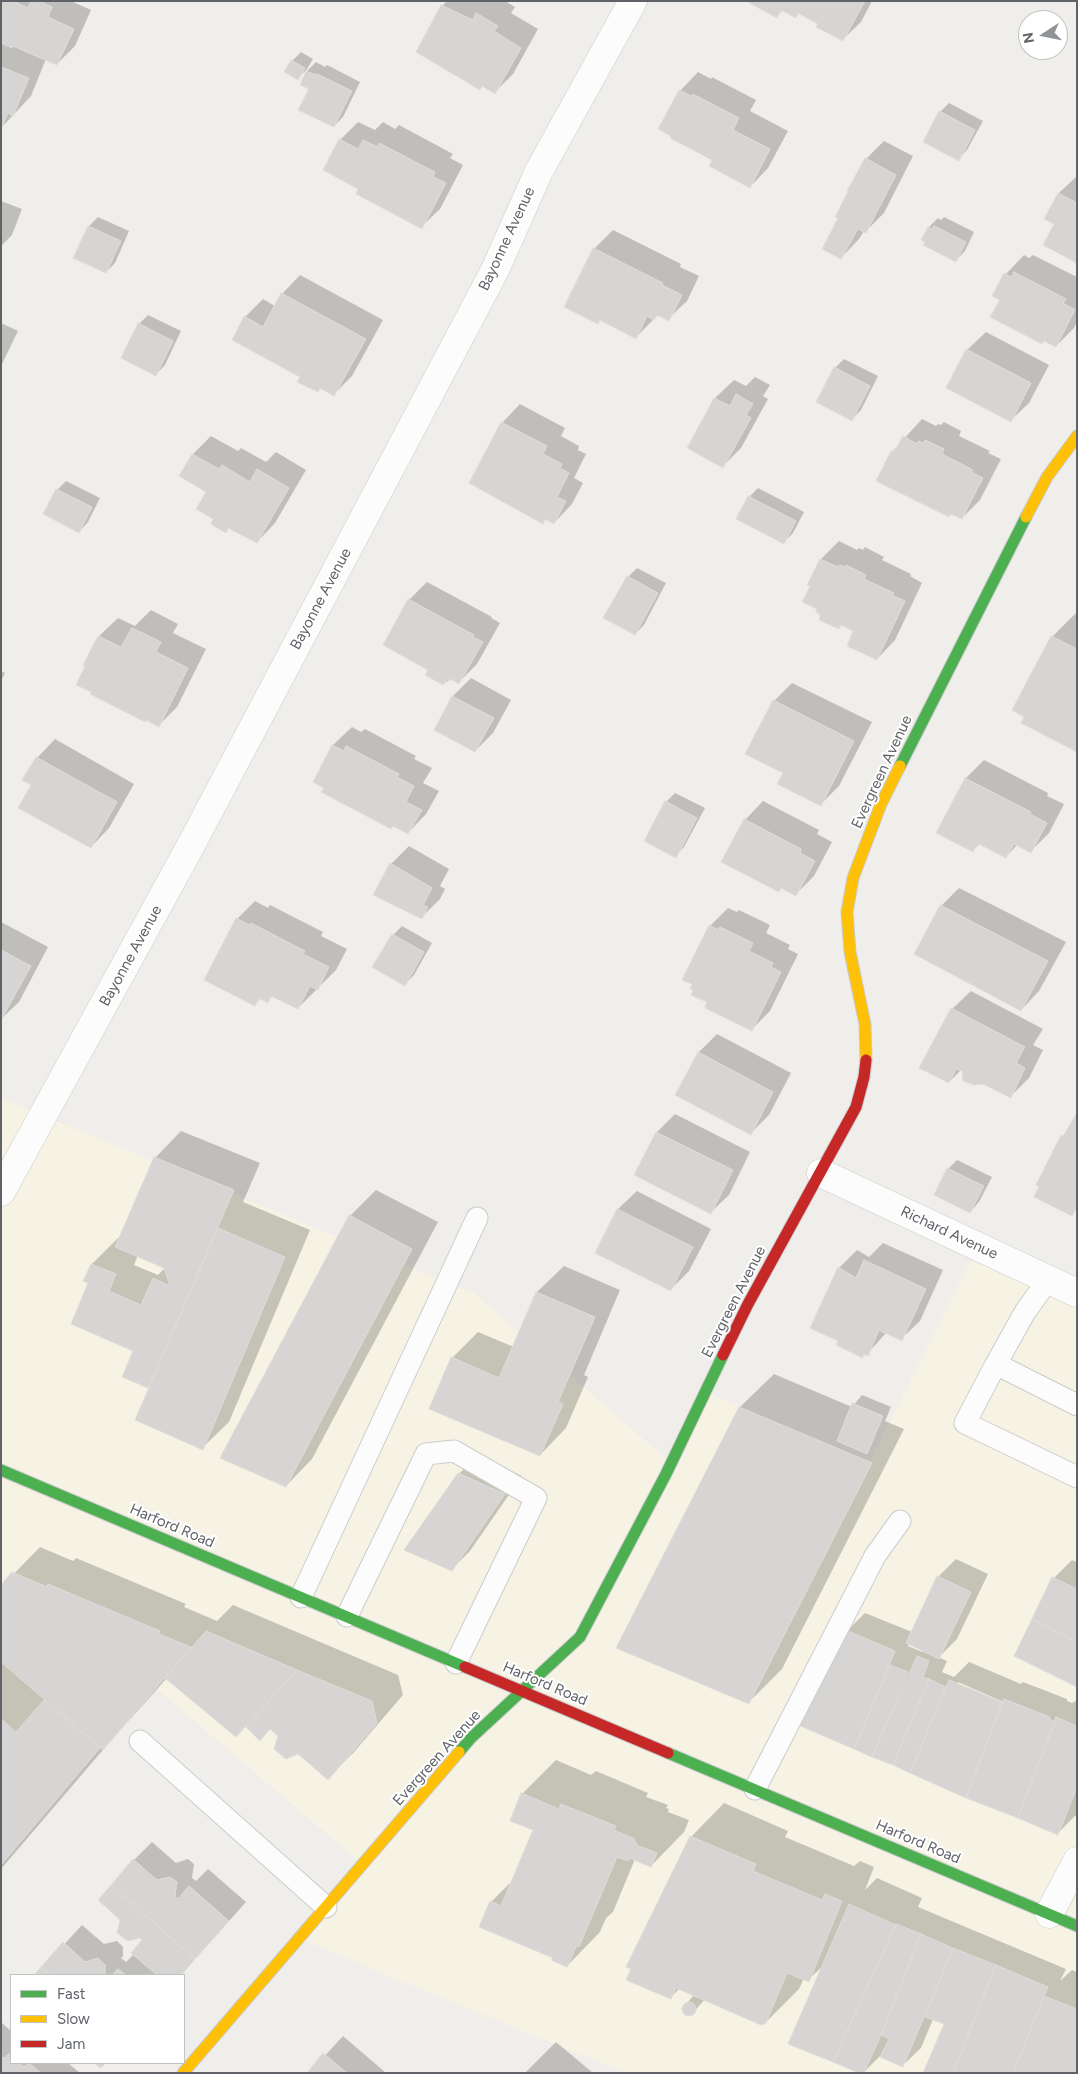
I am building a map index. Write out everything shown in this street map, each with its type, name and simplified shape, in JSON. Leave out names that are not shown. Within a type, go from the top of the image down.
[{"type":"street","name":"Bayonne Avenue","points":[[1,1192],[192,846],[495,270],[539,171],[633,1]]},
{"type":"street","name":"Evergreen Avenue","points":[[183,2073],[471,1738],[580,1637],[666,1474],[748,1304],[843,1133],[856,1106],[864,1077],[868,1050],[865,1024],[850,952],[847,912],[853,878],[881,804],[986,594],[1048,477],[1077,436]]},
{"type":"street","name":"Richard Avenue","points":[[821,1173],[1077,1293]]},
{"type":"street","name":"Harford Road","points":[[2,1471],[1077,1926]]},
{"type":"street","points":[[1049,1914],[1077,1861]]},
{"type":"lane","points":[[301,1597],[477,1218]]},
{"type":"lane","points":[[1048,1280],[1025,1312],[965,1423],[1077,1477]]},
{"type":"lane","points":[[996,1364],[1077,1405]]},
{"type":"lane","points":[[347,1616],[426,1454],[454,1451],[536,1498],[456,1663]]},
{"type":"lane","points":[[755,1789],[875,1556],[900,1521]]},
{"type":"lane","points":[[140,1741],[326,1907]]},
{"type":"shaded area","points":[[1,1098],[475,1294],[670,1462],[706,1392],[870,1461],[977,1249],[1077,1297],[1077,2073],[625,2073],[297,1938],[361,1863],[150,1683],[1,1856]]},
{"type":"building","points":[[1,1],[13,1],[28,8],[31,1],[39,1],[52,7],[48,17],[74,29],[57,65],[13,46],[12,48],[1,43]]},
{"type":"building","points":[[746,1],[865,1],[843,41],[816,27],[818,24],[798,13],[796,18],[781,10],[777,18]]},
{"type":"building","points":[[441,5],[473,20],[476,13],[498,26],[494,31],[521,48],[495,94],[482,86],[480,90],[416,52]]},
{"type":"building","points":[[291,60],[305,68],[298,80],[284,72]]},
{"type":"building","points":[[1,67],[29,78],[13,116],[8,113],[1,129]]},
{"type":"building","points":[[306,71],[317,74],[352,91],[334,127],[298,110],[309,89],[300,85]]},
{"type":"building","points":[[679,90],[691,96],[693,94],[739,118],[733,130],[770,149],[750,188],[709,166],[712,160],[670,138],[671,136],[658,129]]},
{"type":"building","points":[[939,111],[975,130],[959,161],[923,142]]},
{"type":"building","points":[[339,139],[358,149],[363,140],[378,147],[379,143],[435,172],[433,177],[446,183],[422,229],[356,194],[358,189],[323,170]]},
{"type":"building","points":[[865,158],[896,175],[866,233],[858,229],[841,259],[822,249],[838,218],[835,217],[847,191]]},
{"type":"building","points":[[1058,193],[1077,203],[1077,263],[1043,245],[1054,224],[1044,219]]},
{"type":"building","points":[[88,226],[121,241],[106,273],[73,258]]},
{"type":"building","points":[[934,226],[966,242],[956,262],[923,245],[925,242],[921,240],[928,227],[932,229]]},
{"type":"building","points":[[593,248],[663,283],[662,285],[682,295],[669,321],[657,315],[654,320],[647,316],[636,339],[600,320],[598,324],[564,307]]},
{"type":"building","points":[[1014,272],[1066,299],[1063,303],[1075,310],[1056,347],[1044,341],[1042,344],[990,317],[1000,300],[992,296],[1004,273],[1011,277]]},
{"type":"building","points":[[281,293],[366,339],[334,396],[320,388],[318,392],[297,382],[300,377],[232,340],[244,316],[263,327]]},
{"type":"building","points":[[138,323],[173,341],[156,376],[121,358]]},
{"type":"building","points":[[966,349],[1031,383],[1011,422],[946,388]]},
{"type":"building","points":[[834,367],[870,386],[852,421],[816,402]]},
{"type":"building","points":[[736,394],[753,404],[746,415],[751,418],[723,468],[687,448],[714,398],[730,406]]},
{"type":"building","points":[[501,422],[547,446],[543,454],[562,464],[560,468],[569,473],[557,497],[566,501],[554,524],[545,519],[543,524],[469,483]]},
{"type":"building","points":[[903,436],[917,444],[918,441],[923,443],[925,440],[944,449],[942,454],[973,470],[971,472],[983,478],[962,519],[951,514],[949,517],[876,481],[891,451],[894,452]]},
{"type":"building","points":[[192,454],[219,469],[222,465],[250,482],[257,469],[289,488],[257,543],[228,528],[226,533],[211,524],[213,519],[196,509],[206,492],[179,476]]},
{"type":"building","points":[[56,489],[92,507],[79,533],[43,514]]},
{"type":"building","points":[[748,496],[796,521],[784,544],[736,519]]},
{"type":"building","points":[[820,559],[838,567],[846,565],[866,575],[864,579],[894,593],[892,595],[905,601],[877,660],[847,646],[853,631],[841,625],[839,629],[819,620],[820,615],[816,612],[817,609],[802,602],[810,586],[807,585]]},
{"type":"building","points":[[627,576],[658,593],[635,635],[603,618]]},
{"type":"building","points":[[408,599],[474,635],[473,637],[483,642],[459,684],[451,679],[450,681],[447,679],[443,685],[425,675],[428,670],[383,645]]},
{"type":"building","points":[[132,628],[161,642],[156,652],[188,668],[159,727],[146,720],[145,722],[76,685],[85,666],[83,665],[98,636],[121,647]]},
{"type":"building","points":[[1051,636],[1077,649],[1077,752],[1021,723],[1024,717],[1012,710]]},
{"type":"building","points":[[452,696],[494,718],[475,752],[434,730]]},
{"type":"building","points":[[773,700],[854,741],[821,806],[777,784],[783,773],[745,754]]},
{"type":"building","points":[[332,745],[344,751],[346,746],[399,774],[397,777],[414,786],[406,802],[422,810],[408,834],[393,826],[391,829],[321,792],[324,788],[313,782]]},
{"type":"building","points":[[36,757],[117,802],[91,848],[18,808],[31,785],[22,780]]},
{"type":"building","points":[[965,778],[1031,812],[1030,814],[1047,823],[1031,853],[1014,844],[1006,858],[977,843],[973,852],[936,833]]},
{"type":"building","points":[[665,801],[697,818],[676,858],[644,841]]},
{"type":"building","points":[[744,819],[801,849],[800,853],[815,861],[796,896],[781,888],[779,892],[721,862]]},
{"type":"building","points":[[390,863],[432,888],[423,905],[428,907],[422,919],[373,895]]},
{"type":"building","points":[[940,905],[1048,961],[1021,1011],[914,954]]},
{"type":"building","points":[[236,918],[249,925],[251,923],[305,951],[303,954],[329,967],[318,990],[310,986],[298,1009],[271,996],[268,1003],[259,998],[255,1006],[204,980]]},
{"type":"building","points":[[709,925],[718,930],[720,927],[753,943],[749,951],[773,963],[771,967],[781,972],[752,1031],[705,1008],[707,1002],[691,995],[693,990],[690,989],[692,984],[682,980]]},
{"type":"building","points":[[392,934],[424,952],[405,986],[372,967]]},
{"type":"building","points":[[1,950],[31,966],[1,1020]]},
{"type":"building","points":[[951,1008],[1025,1047],[1016,1063],[1025,1068],[1011,1098],[983,1084],[974,1085],[963,1081],[962,1071],[956,1069],[949,1083],[919,1068]]},
{"type":"building","points":[[698,1052],[773,1092],[751,1135],[675,1095]]},
{"type":"building","points":[[1077,1113],[1077,1207],[1072,1216],[1034,1197],[1039,1186],[1036,1185],[1061,1135],[1063,1136]]},
{"type":"building","points":[[656,1132],[733,1170],[711,1214],[634,1175]]},
{"type":"building","points":[[154,1157],[234,1190],[148,1388],[122,1377],[133,1351],[71,1324],[88,1283],[83,1281],[91,1264],[116,1274],[109,1291],[141,1305],[153,1278],[170,1286],[164,1268],[115,1247]]},
{"type":"building","points":[[947,1168],[984,1186],[970,1213],[934,1195]]},
{"type":"building","points":[[617,1209],[693,1247],[671,1291],[595,1253]]},
{"type":"building","points":[[349,1215],[412,1249],[286,1487],[220,1458]]},
{"type":"building","points":[[218,1228],[285,1257],[203,1450],[135,1420]]},
{"type":"building","points":[[864,1260],[926,1289],[902,1341],[879,1330],[868,1356],[863,1354],[863,1358],[836,1345],[838,1341],[810,1328],[838,1267],[856,1278]]},
{"type":"building","points":[[536,1292],[595,1317],[558,1402],[563,1404],[540,1456],[429,1409],[451,1357],[499,1378]]},
{"type":"building","points":[[852,1403],[883,1416],[867,1454],[837,1441]]},
{"type":"building","points":[[739,1407],[872,1463],[749,1704],[616,1648]]},
{"type":"building","points":[[458,1473],[505,1494],[452,1571],[404,1550]]},
{"type":"building","points":[[12,1572],[47,1587],[48,1584],[160,1631],[159,1634],[191,1647],[103,1750],[1,1662],[1,1585]]},
{"type":"building","points":[[937,1576],[971,1592],[939,1659],[906,1643]]},
{"type":"building","points":[[1052,1577],[1077,1589],[1077,1642],[1032,1619]]},
{"type":"building","points":[[1032,1619],[1077,1642],[1077,1687],[1014,1656]]},
{"type":"building","points":[[846,1630],[895,1651],[854,1749],[798,1725]]},
{"type":"building","points":[[206,1631],[297,1670],[236,1737],[165,1678]]},
{"type":"building","points":[[917,1656],[929,1661],[923,1677],[929,1679],[893,1765],[872,1757]]},
{"type":"building","points":[[890,1665],[908,1672],[872,1757],[854,1749]]},
{"type":"building","points":[[297,1670],[372,1701],[377,1723],[328,1780],[298,1754],[286,1759],[274,1749],[278,1736],[270,1729],[260,1741],[246,1727]]},
{"type":"building","points":[[929,1679],[946,1687],[910,1773],[893,1765]]},
{"type":"building","points":[[949,1680],[1002,1702],[966,1798],[910,1773]]},
{"type":"building","points":[[1004,1699],[1050,1717],[1049,1719],[1055,1722],[1018,1818],[966,1798]]},
{"type":"building","points":[[44,1700],[100,1748],[1,1865],[1,1719],[16,1732]]},
{"type":"building","points":[[1056,1717],[1077,1726],[1077,1787],[1058,1835],[1018,1818]]},
{"type":"building","points":[[521,1793],[559,1809],[561,1804],[616,1826],[614,1830],[635,1839],[636,1845],[657,1853],[651,1867],[629,1858],[628,1861],[617,1857],[579,1947],[577,1945],[567,1967],[551,1960],[553,1958],[479,1927],[490,1901],[501,1906],[533,1830],[510,1821]]},
{"type":"building","points":[[690,1836],[756,1864],[753,1871],[822,1900],[825,1894],[842,1901],[809,1982],[787,1973],[766,2023],[761,2025],[676,1988],[671,1999],[626,1980],[631,1969],[626,1967]]},
{"type":"building","points":[[133,1859],[157,1880],[170,1877],[177,1882],[175,1896],[178,1899],[189,1886],[229,1921],[195,1959],[111,1885]]},
{"type":"building","points":[[111,1885],[195,1959],[182,1974],[156,1974],[131,1953],[142,1940],[140,1938],[128,1941],[117,1933],[120,1920],[98,1900]]},
{"type":"building","points":[[849,1904],[896,1925],[833,2062],[788,2044]]},
{"type":"building","points":[[896,1924],[921,1934],[881,2035],[864,2073],[859,2073],[833,2062]]},
{"type":"building","points":[[921,1934],[953,1948],[903,2067],[880,2057],[889,2039],[881,2035]]},
{"type":"building","points":[[63,1942],[85,1962],[98,1958],[105,1965],[105,1974],[49,1974],[41,1967]]},
{"type":"building","points":[[953,1948],[996,1965],[953,2073],[923,2073],[944,2024],[925,2017]]},
{"type":"building","points":[[996,1965],[1048,1987],[1013,2073],[953,2073]]},
{"type":"building","points":[[41,1967],[49,1974],[35,1974]]},
{"type":"building","points":[[118,1969],[125,1974],[113,1974]]},
{"type":"building","points":[[1044,1996],[1077,2009],[1077,2069],[1075,2073],[1013,2073]]},
{"type":"building","points":[[686,2002],[692,2002],[696,2009],[692,2016],[686,2016],[682,2012],[682,2006]]},
{"type":"building","points":[[323,2053],[347,2073],[307,2073]]},
{"type":"building","points":[[9,2054],[10,2064],[20,2064],[24,2067],[30,2064],[41,2073],[1,2073],[1,2056],[4,2058]]},
{"type":"building","points":[[95,2064],[105,2064],[101,2068]]},
{"type":"traffic: fast","points":[[900,766],[1026,517]]},
{"type":"traffic: fast","points":[[459,1752],[471,1738],[580,1637],[666,1474],[723,1355]]},
{"type":"traffic: fast","points":[[1,1470],[465,1667]]},
{"type":"traffic: fast","points":[[668,1753],[1077,1926]]},
{"type":"traffic: slow","points":[[1026,517],[1047,477],[1077,436]]},
{"type":"traffic: slow","points":[[866,1060],[865,1024],[850,952],[847,912],[853,878],[881,804],[900,766]]},
{"type":"traffic: slow","points":[[183,2073],[459,1752]]},
{"type":"traffic: jam","points":[[723,1355],[748,1304],[856,1107],[864,1077],[866,1060]]},
{"type":"traffic: jam","points":[[465,1667],[668,1753]]}]
